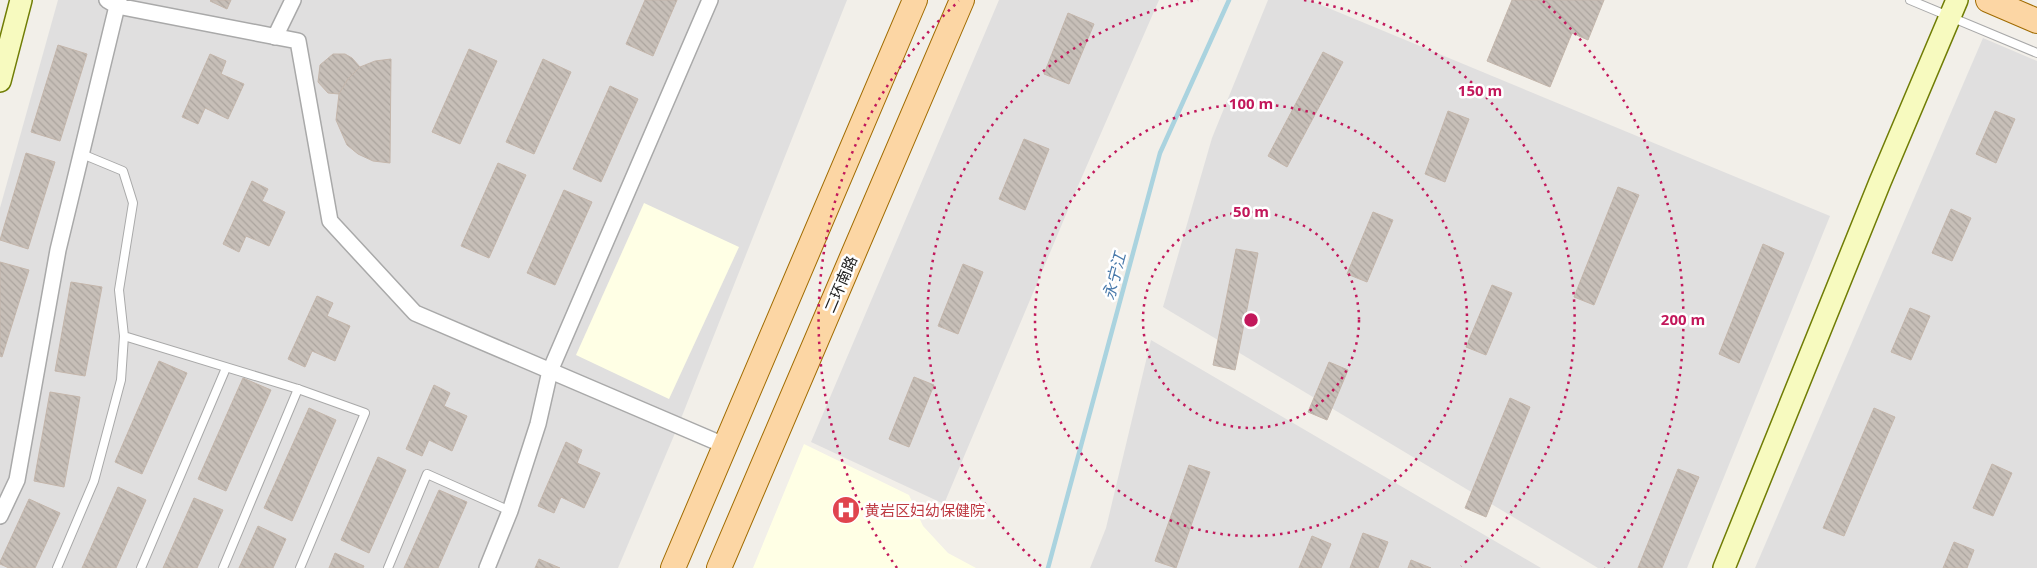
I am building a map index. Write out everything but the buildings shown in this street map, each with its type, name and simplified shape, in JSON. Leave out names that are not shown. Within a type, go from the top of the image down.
[{"type":"main road","points":[[674,568],[915,0]]},
{"type":"main road","name":"二环南路","points":[[719,568],[962,0]]},
{"type":"main road","points":[[1988,0],[2037,21]]},
{"type":"street","points":[[0,81],[21,0]]},
{"type":"street","points":[[275,36],[293,0]]},
{"type":"street","points":[[487,568],[510,511],[538,424],[550,371],[710,0]]},
{"type":"street","points":[[0,516],[17,480],[58,250],[82,154],[115,2],[298,42],[330,221],[415,313],[726,446]]},
{"type":"street","points":[[1724,568],[1880,182],[1954,9]]},
{"type":"lane","points":[[1910,0],[1954,9],[2037,53]]},
{"type":"lane","points":[[57,568],[94,481],[121,380],[124,336],[119,290],[133,203],[123,171],[82,154]]},
{"type":"lane","points":[[124,336],[298,389],[365,413],[300,568]]},
{"type":"lane","points":[[141,568],[226,368]]},
{"type":"lane","points":[[222,568],[298,389]]},
{"type":"lane","points":[[388,568],[427,474],[510,511]]},
{"type":"shaded area","points":[[58,0],[847,0],[678,426],[618,568],[0,568],[0,208]]},
{"type":"shaded area","points":[[999,0],[1159,0],[1081,179],[944,504],[811,442]]},
{"type":"shaded area","points":[[1268,0],[1309,0],[1830,216],[1687,568],[1598,568],[1163,307],[1212,138]]},
{"type":"shaded area","points":[[1983,38],[2037,61],[2037,568],[1755,568]]},
{"type":"shaded area","points":[[644,203],[739,247],[669,399],[576,355]]},
{"type":"shaded area","points":[[1151,340],[1541,568],[1090,568],[1106,528]]},
{"type":"shaded area","name":"黄岩区妇幼保健院","points":[[804,444],[909,495],[923,526],[948,553],[976,568],[753,568]]},
{"type":"waterway","name":"永宁江","points":[[1048,568],[1160,153],[1229,0]]},
{"type":"place","name":"黄岩区妇幼保健院","points":[[846,510]]}]
